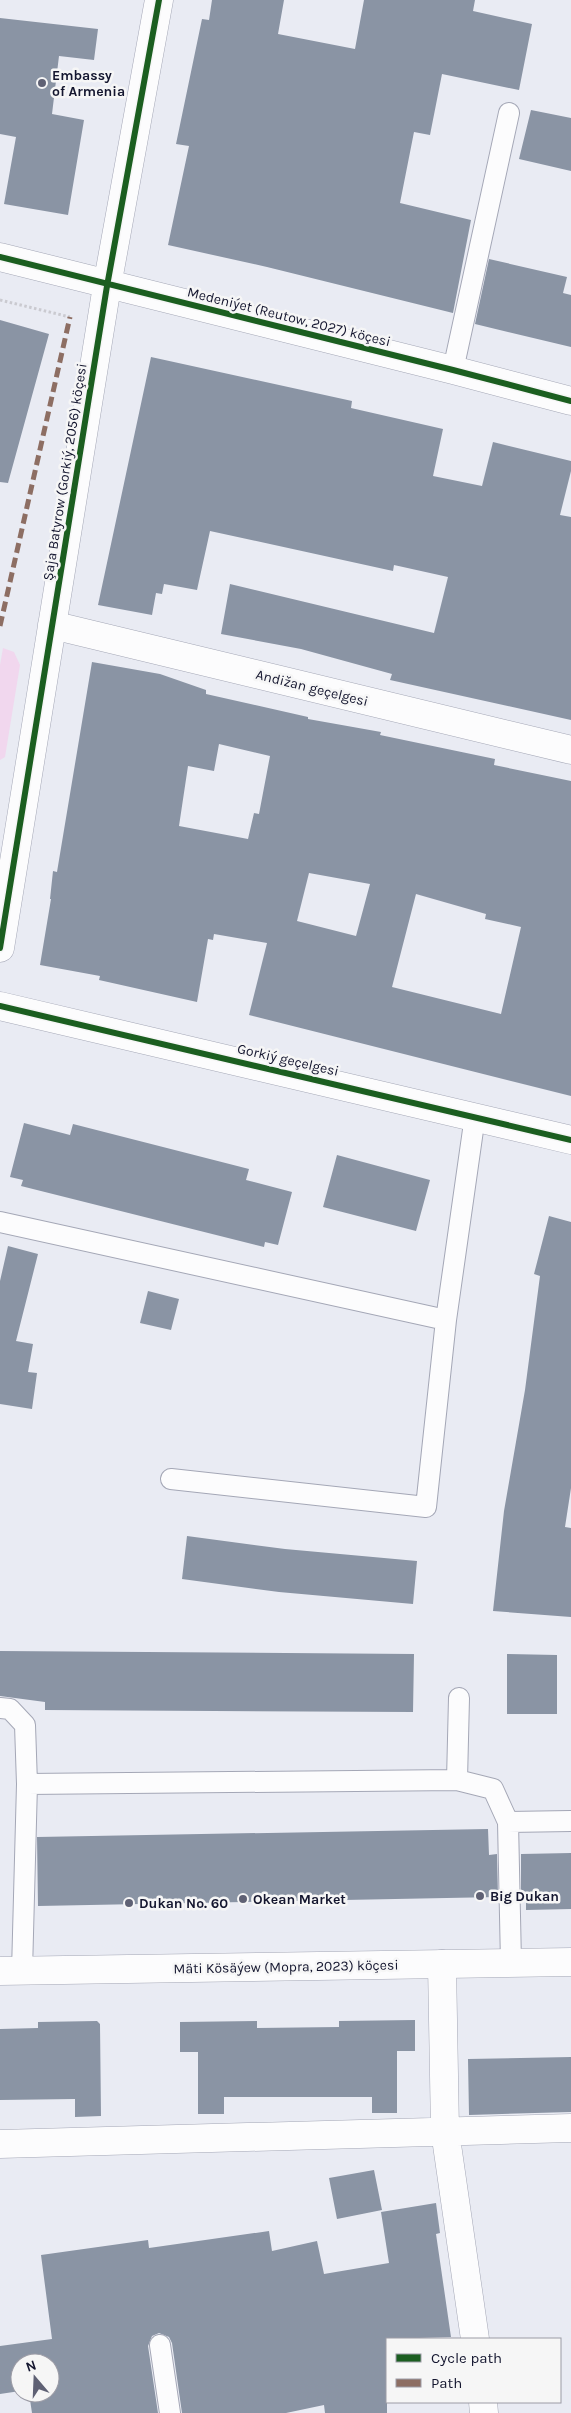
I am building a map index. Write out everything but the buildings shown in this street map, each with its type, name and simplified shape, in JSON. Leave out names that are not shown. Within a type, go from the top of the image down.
[{"type":"street","name":"Şaja Batyrow (Gorkiý, 2056) köçesi","points":[[0,948],[107,286],[159,0]]},
{"type":"street","name":"Medeniýet (Reutow, 2027) köçesi","points":[[0,257],[107,286],[453,370],[571,401]]},
{"type":"street","name":"Andižan geçelgesi","points":[[52,625],[571,750]]},
{"type":"street","name":"Gorkiý geçelgesi","points":[[0,1006],[571,1140]]},
{"type":"street","name":"Mäti Kösäýew (Mopra, 2023) köçesi","points":[[11,1971],[571,1962]]},
{"type":"street","points":[[442,1964],[445,2131],[475,2338]]},
{"type":"street","points":[[0,2144],[571,2128]]},
{"type":"lane","points":[[453,370],[509,113]]},
{"type":"lane","points":[[171,1479],[426,1507],[446,1320],[474,1116]]},
{"type":"lane","points":[[0,1222],[446,1320]]},
{"type":"lane","points":[[457,1780],[460,1698]]},
{"type":"lane","points":[[0,1708],[10,1709],[25,1725],[27,1784],[11,1971]]},
{"type":"lane","points":[[27,1784],[457,1780],[493,1789],[508,1822],[511,1963]]},
{"type":"lane","points":[[508,1822],[571,1821]]},
{"type":"lane","points":[[160,2346],[170,2413]]},
{"type":"path","points":[[0,300],[70,317]]},
{"type":"shaded area","points":[[3,648],[14,652],[20,665],[5,757],[0,760],[0,665]]},
{"type":"marked path","points":[[0,626],[70,317]]},
{"type":"cycle path","points":[[0,948],[107,286],[159,0]]},
{"type":"cycle path","points":[[0,257],[571,401]]},
{"type":"cycle path","points":[[0,1006],[571,1140]]},
{"type":"place","name":"Embassy of Armenia","points":[[42,83]]},
{"type":"place","name":"Big Dukan","points":[[480,1896]]},
{"type":"place","name":"Okean Market","points":[[243,1899]]},
{"type":"place","name":"Dukan No. 60","points":[[129,1903]]}]
